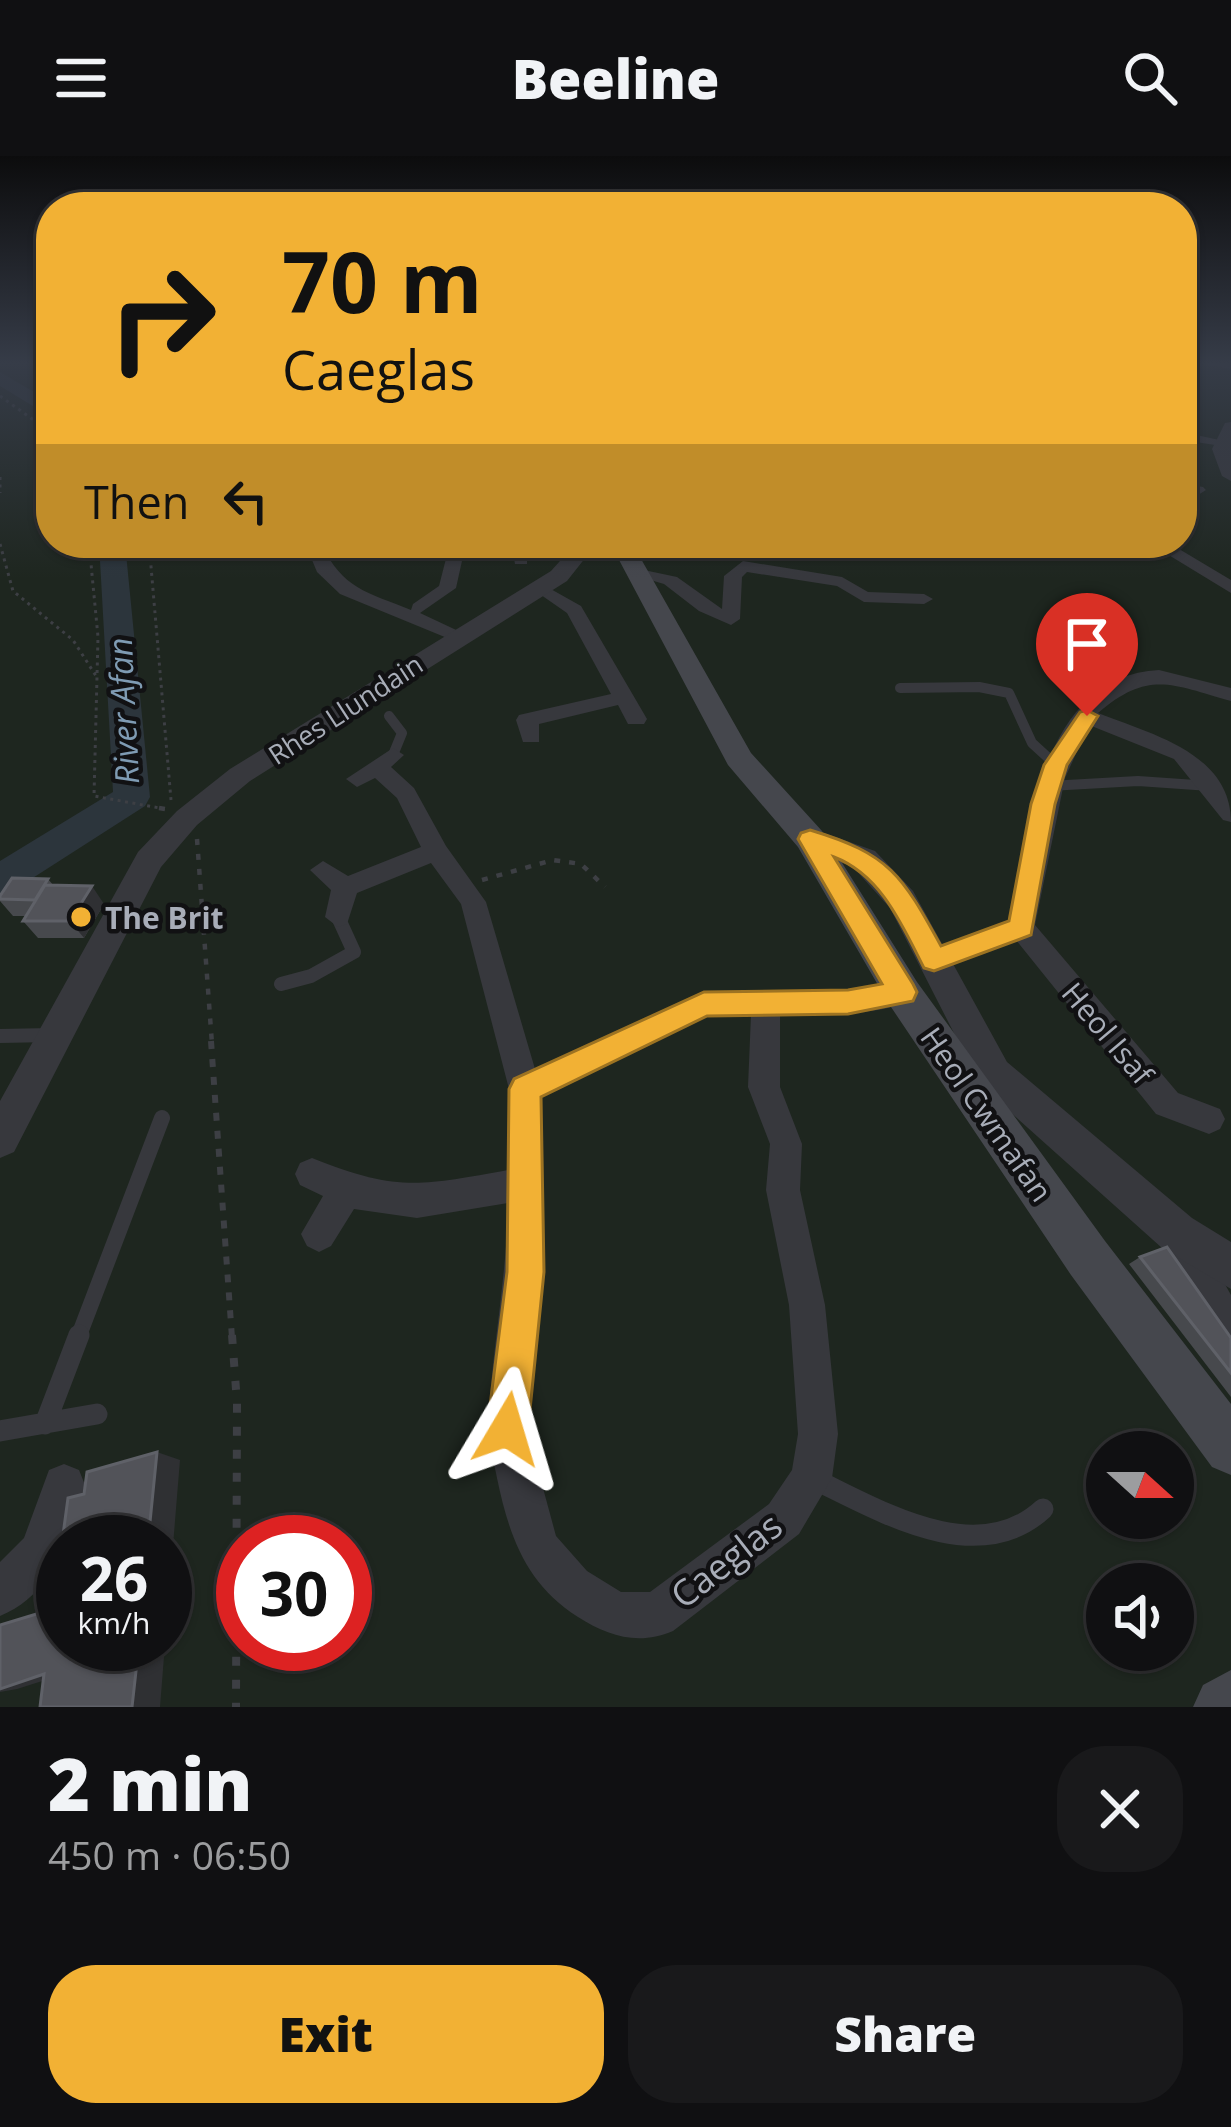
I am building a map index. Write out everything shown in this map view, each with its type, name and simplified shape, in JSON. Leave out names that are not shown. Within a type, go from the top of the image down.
[{"type":"main road","name":"Heol Cwmafan","points":[[630,558],[739,758],[810,839],[902,992],[1088,1258],[1231,1448]]},
{"type":"street","points":[[1197,436],[1227,435],[1231,476]]},
{"type":"street","points":[[320,558],[326,572],[346,590],[459,636]]},
{"type":"street","points":[[419,608],[447,588],[454,558]]},
{"type":"street","name":"Rhes Llundain","points":[[0,1139],[149,860],[187,818],[240,776],[540,589],[578,558]]},
{"type":"street","points":[[639,574],[668,576],[708,612],[731,619],[733,576],[746,558]]},
{"type":"street","points":[[1181,558],[1231,588]]},
{"type":"street","points":[[743,566],[848,577],[864,598],[924,598]]},
{"type":"street","points":[[540,589],[574,610],[636,719]]},
{"type":"street","points":[[934,960],[1022,927],[1052,776],[1087,716],[1111,691],[1150,677],[1185,680],[1231,695]]},
{"type":"street","points":[[531,737],[527,720],[584,716],[621,698]]},
{"type":"street","points":[[1087,716],[1182,754],[1231,814]]},
{"type":"street","name":"Caeglas","points":[[376,767],[406,794],[436,851],[472,902],[525,1089],[526,1272],[507,1429],[526,1514],[540,1551],[571,1587],[616,1615],[657,1615],[784,1519],[811,1478]]},
{"type":"street","points":[[810,839],[864,859],[902,900],[994,1074],[1177,1233],[1231,1267]]},
{"type":"street","points":[[338,916],[334,879],[436,851]]},
{"type":"street","name":"Heol Isaf","points":[[1022,927],[1167,1104],[1209,1119]]},
{"type":"street","points":[[525,1089],[704,1004],[848,1002],[902,992]]},
{"type":"street","points":[[766,1002],[764,1087],[786,1144],[783,1190],[807,1305],[818,1434],[811,1478]]},
{"type":"street","points":[[312,1174],[345,1192],[404,1204],[525,1183]]},
{"type":"street","points":[[320,1234],[345,1192]]},
{"type":"street","points":[[1177,1233],[1211,1299],[1231,1324]]},
{"type":"street","points":[[0,1594],[41,1552],[64,1485]]},
{"type":"lane","points":[[900,688],[979,687],[1009,693],[1052,776],[1210,786]]},
{"type":"lane","points":[[376,767],[402,733],[389,716]]},
{"type":"lane","points":[[281,984],[323,971],[354,952],[338,916]]},
{"type":"lane","points":[[0,1036],[56,1035]]},
{"type":"lane","points":[[45,1424],[162,1118]]},
{"type":"lane","points":[[0,1431],[97,1414]]},
{"type":"lane","points":[[811,1478],[879,1510],[982,1538],[1018,1530],[1043,1509]]},
{"type":"path","points":[[0,477],[0,493]]},
{"type":"path","points":[[0,544],[13,591],[73,640],[98,679]]},
{"type":"path","points":[[90,558],[98,679],[94,796],[153,805]]},
{"type":"path","points":[[149,558],[170,800],[187,818],[197,839],[237,1403],[236,1707]]},
{"type":"path","points":[[462,887],[553,860],[581,864],[605,887]]},
{"type":"shaded area","points":[[0,434],[36,434],[36,558],[1197,558],[1197,434],[1231,434],[1231,1707],[0,1707]]},
{"type":"building","points":[[12,878],[48,879],[35,900],[0,899]]},
{"type":"building","points":[[45,885],[92,886],[70,921],[23,921]]},
{"type":"building","points":[[1167,1247],[1231,1338],[1231,1373],[1140,1257]]},
{"type":"building","points":[[157,1452],[151,1515],[66,1515],[68,1498],[84,1494],[87,1472]]},
{"type":"building","points":[[36,1614],[36,1671],[136,1671],[132,1707],[40,1707],[44,1674],[0,1689],[0,1625]]},
{"type":"waterway","name":"River Afan","points":[[0,880],[132,797],[113,558]]},
{"type":"place","name":"The Brit","points":[[81,917]]},
{"type":"route","points":[[507,1429],[526,1272],[525,1089],[704,1004],[848,1002],[902,992],[810,839],[864,859],[902,900],[934,960],[1022,927],[1043,804],[1056,765],[1087,716]]}]
